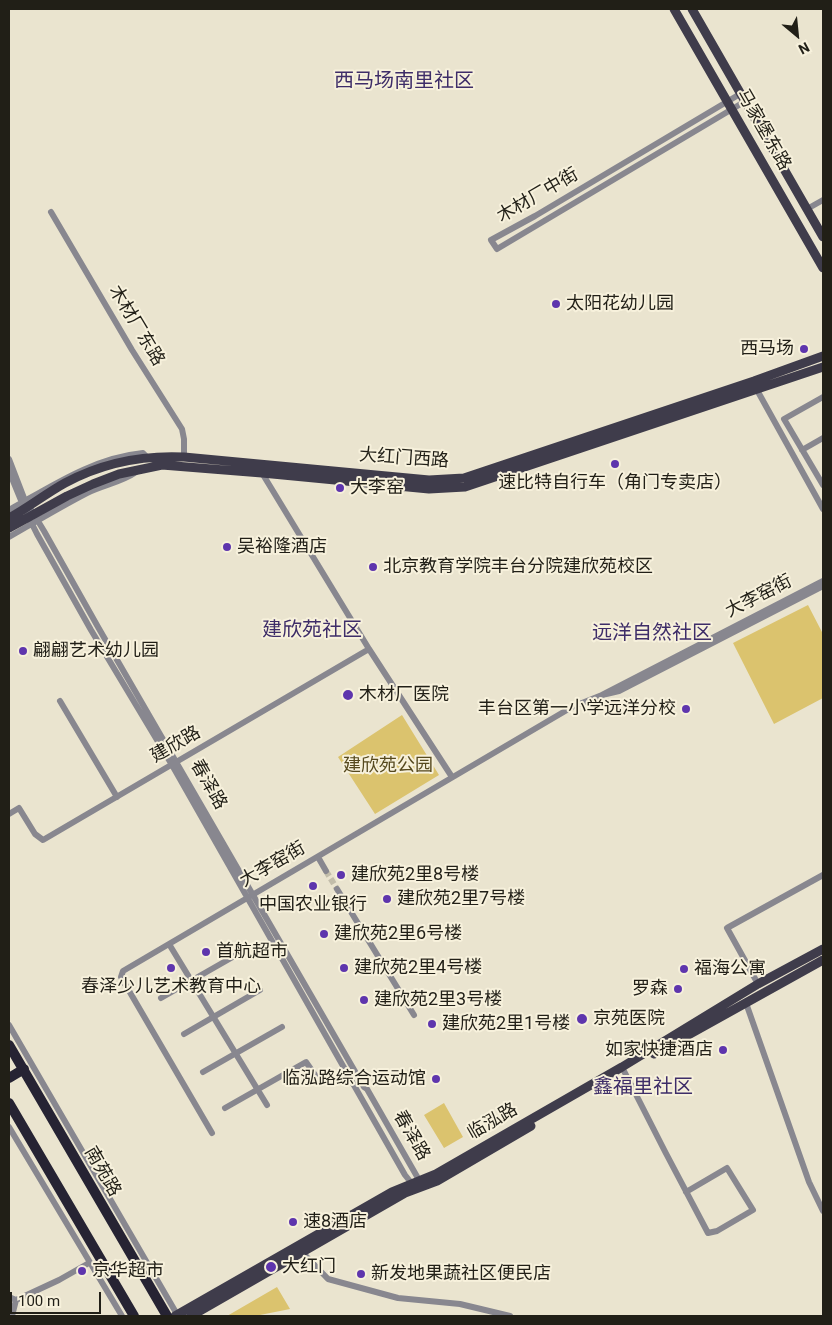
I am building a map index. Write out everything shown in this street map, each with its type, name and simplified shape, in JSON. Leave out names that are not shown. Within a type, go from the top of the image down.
[{"type":"highway","name":"南苑路","points":[[9,1045],[174,1316]]},
{"type":"highway","points":[[9,1078],[24,1069]]},
{"type":"highway","points":[[9,1103],[134,1316]]},
{"type":"main road","name":"马家堡东路","points":[[674,9],[823,268]]},
{"type":"main road","name":"马家堡东路","points":[[692,9],[823,237]]},
{"type":"main road","name":"大红门西路","points":[[9,528],[63,484],[84,471],[148,457],[184,457],[429,480],[464,478],[823,356]]},
{"type":"main road","name":"大红门西路","points":[[9,518],[29,512],[119,474],[142,468],[162,466],[262,473],[429,489],[466,487],[823,367]]},
{"type":"main road","name":"临泓路","points":[[174,1316],[392,1192],[436,1174],[758,984],[823,948]]},
{"type":"main road","name":"临泓路","points":[[192,1316],[405,1193],[415,1184],[438,1181],[624,1070],[823,960]]},
{"type":"street","name":"木材厂中街","points":[[730,105],[497,249],[491,240],[742,98]]},
{"type":"street","points":[[807,209],[823,200]]},
{"type":"street","name":"木材厂东路","points":[[52,212],[132,350],[182,429],[184,457]]},
{"type":"street","points":[[757,390],[823,509]]},
{"type":"street","points":[[823,397],[784,419],[823,485]]},
{"type":"street","points":[[802,450],[823,438]]},
{"type":"street","name":"春泽路","points":[[9,459],[29,512]]},
{"type":"street","name":"春泽路","points":[[9,471],[91,630],[174,763],[415,1184]]},
{"type":"street","points":[[262,473],[368,649],[452,777]]},
{"type":"street","points":[[9,510],[29,512]]},
{"type":"street","points":[[9,537],[29,512]]},
{"type":"street","name":"大李窑街","points":[[212,1133],[121,977],[123,971],[572,707],[602,695],[823,581]]},
{"type":"street","name":"大李窑街","points":[[602,695],[619,691],[823,586]]},
{"type":"street","name":"建欣路","points":[[9,814],[19,808],[34,834],[43,840],[368,649]]},
{"type":"street","points":[[60,701],[117,797]]},
{"type":"street","points":[[318,857],[326,871]]},
{"type":"street","points":[[758,984],[727,928],[823,875]]},
{"type":"street","points":[[337,889],[414,1015]]},
{"type":"street","points":[[169,944],[267,1104]]},
{"type":"street","points":[[161,998],[238,954]]},
{"type":"street","points":[[184,1034],[260,990]]},
{"type":"street","points":[[746,1003],[809,1182],[823,1211]]},
{"type":"street","points":[[9,1024],[174,1316]]},
{"type":"street","points":[[203,1072],[282,1027]]},
{"type":"street","points":[[225,1108],[306,1062],[315,1076]]},
{"type":"street","points":[[624,1070],[686,1192],[708,1232],[716,1231],[753,1210],[727,1168],[686,1192]]},
{"type":"street","points":[[9,1127],[122,1316]]},
{"type":"street","points":[[302,1252],[328,1279],[398,1298],[460,1304],[510,1316]]},
{"type":"street","points":[[16,1300],[59,1280],[89,1263]]},
{"type":"street","points":[[9,1296],[16,1300]]},
{"type":"street","points":[[12,1316],[16,1300]]},
{"type":"green space","points":[[808,605],[823,634],[823,698],[774,724],[733,643]]},
{"type":"green space","name":"建欣苑公园","points":[[402,715],[439,775],[375,814],[338,757]]},
{"type":"green space","points":[[444,1103],[463,1137],[444,1148],[424,1115]]},
{"type":"green space","points":[[277,1287],[290,1309],[255,1316],[227,1316]]},
{"type":"tunnel","points":[[326,871],[337,889]]},
{"type":"place","name":"太阳花幼儿园","points":[[556,304]]},
{"type":"place","name":"西马场","points":[[804,349]]},
{"type":"place","name":"速比特自行车（角门专卖店）","points":[[615,464]]},
{"type":"place","name":"大李窑","points":[[340,488]]},
{"type":"place","name":"吴裕隆酒店","points":[[227,547]]},
{"type":"place","name":"北京教育学院丰台分院建欣苑校区","points":[[373,567]]},
{"type":"place","name":"翩翩艺术幼儿园","points":[[23,651]]},
{"type":"place","name":"木材厂医院","points":[[348,695]]},
{"type":"place","name":"丰台区第一小学远洋分校","points":[[686,709]]},
{"type":"place","name":"建欣苑2里8号楼","points":[[341,875]]},
{"type":"place","name":"中国农业银行","points":[[313,886]]},
{"type":"place","name":"建欣苑2里7号楼","points":[[387,899]]},
{"type":"place","name":"建欣苑2里6号楼","points":[[324,934]]},
{"type":"place","name":"首航超市","points":[[206,952]]},
{"type":"place","name":"春泽少儿艺术教育中心","points":[[171,968]]},
{"type":"place","name":"建欣苑2里4号楼","points":[[344,968]]},
{"type":"place","name":"福海公寓","points":[[684,969]]},
{"type":"place","name":"罗森","points":[[678,989]]},
{"type":"place","name":"建欣苑2里3号楼","points":[[364,1000]]},
{"type":"place","name":"京苑医院","points":[[582,1019]]},
{"type":"place","name":"建欣苑2里1号楼","points":[[432,1024]]},
{"type":"place","name":"如家快捷酒店","points":[[723,1050]]},
{"type":"place","name":"临泓路综合运动馆","points":[[436,1079]]},
{"type":"place","name":"速8酒店","points":[[293,1222]]},
{"type":"place","name":"大红门","points":[[271,1267]]},
{"type":"place","name":"京华超市","points":[[82,1271]]},
{"type":"place","name":"新发地果蔬社区便民店","points":[[361,1274]]},
{"type":"district","name":"西马场南里社区","points":[[404,82]]},
{"type":"district","name":"建欣苑社区","points":[[312,631]]},
{"type":"district","name":"远洋自然社区","points":[[652,634]]},
{"type":"district","name":"鑫福里社区","points":[[643,1088]]}]
